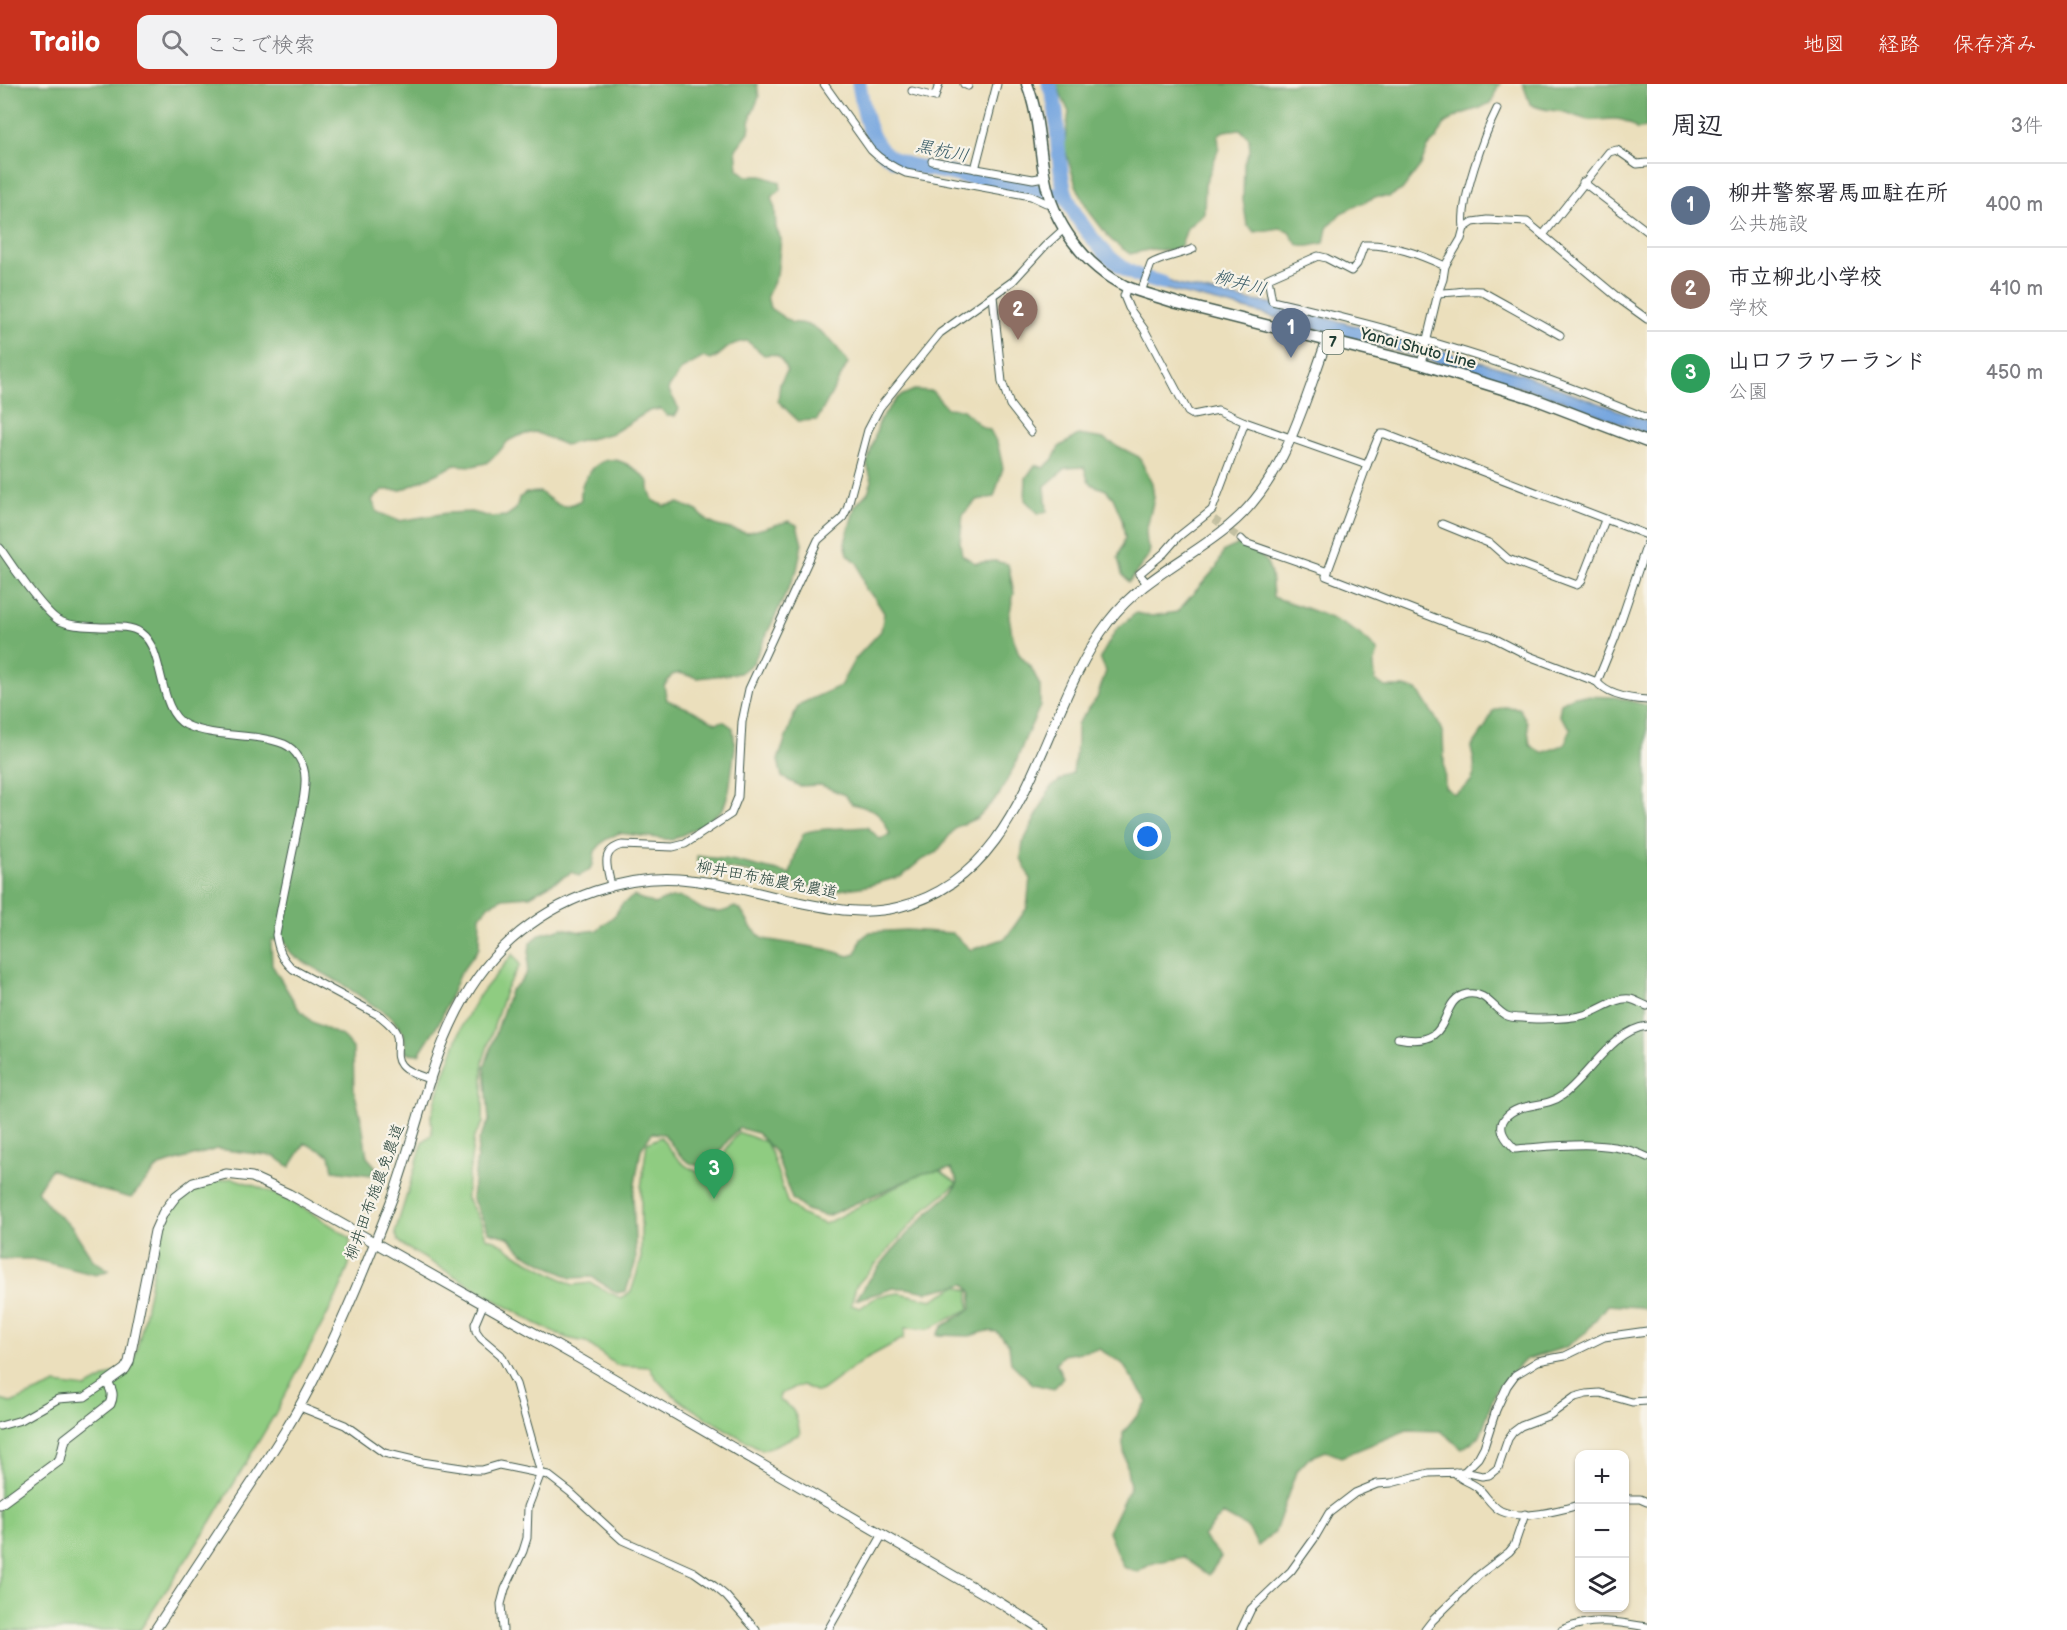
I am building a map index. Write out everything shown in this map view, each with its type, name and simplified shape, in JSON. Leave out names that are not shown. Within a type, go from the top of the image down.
[{"type":"main road","name":"Yanai Shuto Line","points":[[1027,84],[1033,100],[1045,181],[1051,202],[1065,228],[1094,265],[1127,287],[1327,340],[1421,362],[1532,398],[1647,442]]},
{"type":"street","points":[[824,84],[871,150],[879,159],[891,166],[906,173],[1031,196],[1046,203],[1051,202]]},
{"type":"street","points":[[912,91],[934,97],[939,84]]},
{"type":"street","points":[[975,169],[997,84]]},
{"type":"street","points":[[1421,362],[1445,266],[1461,239],[1464,228],[1464,211],[1477,159],[1497,109]]},
{"type":"street","points":[[1543,235],[1582,183],[1609,152],[1617,150],[1637,164],[1647,163]]},
{"type":"street","points":[[932,161],[1045,181]]},
{"type":"street","points":[[1582,183],[1647,231]]},
{"type":"street","points":[[1464,228],[1473,222],[1487,220],[1527,222],[1622,301],[1647,318]]},
{"type":"street","points":[[611,886],[607,858],[609,852],[615,847],[622,844],[673,847],[685,844],[723,820],[735,807],[738,797],[744,704],[749,689],[818,540],[842,519],[847,509],[871,421],[940,333],[1013,281],[1065,228]]},
{"type":"street","points":[[1445,266],[1430,258],[1393,247],[1381,244],[1364,245],[1357,264],[1351,272],[1318,256],[1268,278],[1272,301],[1320,312],[1523,370],[1647,418]]},
{"type":"street","points":[[1142,290],[1151,264],[1193,249]]},
{"type":"street","points":[[1127,287],[1124,296],[1129,308],[1144,329],[1188,412],[1193,415],[1218,410],[1245,422],[1367,465]]},
{"type":"street","points":[[1438,293],[1481,291],[1560,335]]},
{"type":"street","points":[[993,296],[1002,382],[1010,405],[1031,432]]},
{"type":"street","name":"柳井田布施農免農道","points":[[155,1630],[300,1407],[342,1319],[393,1197],[444,1037],[462,1000],[482,970],[498,952],[527,926],[568,902],[611,886],[633,882],[685,879],[725,885],[819,906],[861,912],[888,910],[906,905],[939,892],[973,868],[996,842],[1024,790],[1063,704],[1098,636],[1125,602],[1147,583],[1208,543],[1233,523],[1269,481],[1290,438],[1327,340]]},
{"type":"street","points":[[1147,583],[1139,574],[1164,553],[1178,537],[1210,517],[1245,422]]},
{"type":"street","points":[[1647,535],[1381,434],[1367,465],[1326,576],[1458,627],[1490,636],[1529,656],[1597,682],[1602,688],[1647,700]]},
{"type":"street","points":[[1442,525],[1491,544],[1508,559],[1577,585],[1581,582],[1605,520]]},
{"type":"street","points":[[1241,539],[1245,543],[1328,572]]},
{"type":"street","points":[[1597,682],[1615,638],[1647,544]]},
{"type":"street","points":[[0,548],[58,621],[74,625],[132,628],[142,633],[150,644],[170,706],[184,724],[207,731],[265,739],[285,745],[294,751],[302,763],[305,777],[276,934],[278,948],[285,961],[293,969],[380,1016],[396,1032],[398,1040],[396,1057],[400,1064],[430,1080]]},
{"type":"street","points":[[1398,1038],[1416,1041],[1436,1033],[1442,1027],[1448,1009],[1457,999],[1466,994],[1481,994],[1507,1016],[1532,1020],[1585,1015],[1612,1003],[1628,999],[1647,1005]]},
{"type":"street","points":[[1647,1026],[1639,1026],[1629,1031],[1562,1095],[1543,1105],[1517,1108],[1504,1119],[1501,1128],[1506,1141],[1515,1149],[1570,1145],[1622,1147],[1647,1157]]},
{"type":"street","points":[[0,1426],[21,1420],[58,1399],[85,1397],[125,1369],[129,1362],[155,1231],[163,1213],[176,1196],[193,1183],[226,1174],[252,1177],[289,1194],[883,1534],[1042,1630]]},
{"type":"street","points":[[483,1305],[475,1324],[476,1331],[501,1355],[516,1384],[541,1473],[528,1507],[527,1538],[501,1604],[503,1630]]},
{"type":"street","points":[[1464,1472],[1484,1448],[1496,1410],[1515,1375],[1538,1360],[1565,1356],[1604,1337],[1647,1331]]},
{"type":"street","points":[[0,1504],[60,1460],[65,1439],[110,1404],[113,1398],[112,1390],[107,1382]]},
{"type":"street","points":[[1241,1630],[1251,1609],[1291,1571],[1329,1514],[1355,1493],[1377,1484],[1391,1483],[1430,1473],[1464,1472],[1482,1476],[1493,1473],[1498,1468],[1508,1438],[1513,1432],[1521,1426],[1550,1415],[1575,1397],[1600,1393],[1632,1402],[1647,1401]]},
{"type":"street","points":[[300,1407],[345,1425],[377,1449],[393,1456],[475,1470],[499,1465],[548,1475],[622,1540],[694,1572],[714,1586],[756,1630]]},
{"type":"street","points":[[1455,1472],[1458,1478],[1474,1485],[1502,1511],[1525,1514],[1548,1512],[1575,1505]]},
{"type":"street","points":[[1629,1499],[1640,1499],[1647,1502]]},
{"type":"street","points":[[1425,1630],[1479,1575],[1509,1552],[1514,1546],[1525,1514]]},
{"type":"street","points":[[828,1630],[883,1534]]},
{"type":"street","points":[[1562,1630],[1600,1620],[1647,1627]]},
{"type":"green space","points":[[0,84],[757,84],[759,97],[751,116],[749,132],[736,149],[738,169],[747,176],[762,176],[780,182],[781,190],[771,197],[775,209],[776,228],[781,239],[777,275],[767,296],[770,308],[792,323],[801,323],[817,330],[831,341],[848,363],[817,420],[798,421],[778,401],[780,383],[787,371],[781,359],[773,354],[764,355],[747,341],[739,342],[711,360],[704,357],[682,369],[668,389],[679,409],[675,416],[667,416],[661,409],[649,411],[613,433],[565,445],[535,432],[518,436],[508,441],[486,463],[473,466],[455,465],[402,490],[383,490],[372,500],[377,512],[399,521],[447,513],[472,512],[491,517],[506,516],[516,509],[519,498],[526,493],[540,492],[559,505],[568,506],[581,500],[585,479],[596,465],[612,460],[627,464],[642,475],[649,482],[653,500],[664,506],[679,503],[697,511],[709,522],[718,526],[747,533],[789,521],[797,525],[802,544],[797,570],[753,663],[740,673],[698,678],[679,673],[672,675],[664,686],[667,700],[716,723],[723,721],[733,728],[735,747],[729,791],[723,809],[702,825],[672,840],[619,833],[605,840],[595,851],[593,865],[579,876],[572,872],[530,896],[503,898],[489,905],[480,916],[479,948],[459,975],[440,1021],[419,1054],[406,1053],[404,1034],[392,1018],[342,984],[292,955],[284,941],[271,940],[272,965],[298,1008],[312,1022],[342,1036],[353,1048],[354,1090],[367,1157],[376,1167],[371,1175],[333,1170],[330,1155],[305,1143],[290,1167],[274,1156],[217,1149],[159,1166],[131,1198],[97,1189],[51,1169],[37,1191],[53,1211],[72,1227],[93,1260],[109,1270],[96,1275],[33,1259],[0,1259]]},
{"type":"green space","points":[[1056,84],[1500,84],[1492,102],[1445,123],[1437,138],[1428,147],[1421,165],[1402,190],[1389,197],[1375,197],[1341,213],[1327,228],[1324,243],[1311,246],[1299,245],[1289,231],[1280,228],[1255,232],[1247,225],[1243,200],[1244,163],[1250,151],[1249,138],[1240,129],[1224,131],[1218,135],[1219,148],[1205,185],[1204,213],[1187,228],[1181,246],[1168,251],[1152,249],[1130,254],[1111,240],[1088,210],[1076,185],[1064,147],[1069,112]]},
{"type":"green space","points":[[1523,84],[1647,84],[1647,127],[1637,130],[1626,121],[1589,120],[1535,106],[1530,104]]},
{"type":"green space","points":[[914,390],[932,391],[947,408],[962,409],[982,427],[990,430],[998,445],[1003,468],[994,497],[977,500],[963,514],[960,542],[962,555],[975,563],[995,561],[1008,564],[1014,593],[1009,616],[1012,634],[1019,654],[1032,669],[1040,686],[1040,706],[1015,765],[999,795],[977,818],[956,827],[936,853],[920,861],[902,876],[867,886],[839,890],[800,885],[744,871],[697,864],[697,856],[731,860],[790,874],[804,833],[827,829],[867,827],[880,839],[890,835],[877,812],[852,804],[845,795],[821,785],[799,786],[782,777],[778,760],[800,704],[840,686],[855,659],[881,631],[884,613],[874,597],[865,589],[858,564],[848,554],[845,543],[855,506],[868,492],[872,481],[867,464],[880,419],[898,397]]},
{"type":"green space","points":[[1078,435],[1104,439],[1139,457],[1152,483],[1154,498],[1146,532],[1150,549],[1148,557],[1129,582],[1122,574],[1118,558],[1125,538],[1122,519],[1113,498],[1106,490],[1093,485],[1088,480],[1084,467],[1066,468],[1045,486],[1047,511],[1039,514],[1025,500],[1026,478],[1035,465],[1044,468],[1053,459],[1059,447]]},
{"type":"green space","points":[[1239,544],[1257,553],[1267,563],[1270,569],[1273,597],[1330,618],[1357,633],[1378,652],[1374,664],[1375,680],[1385,687],[1417,690],[1437,720],[1443,734],[1445,787],[1454,794],[1472,780],[1475,770],[1471,748],[1485,728],[1493,711],[1503,707],[1519,708],[1527,722],[1530,745],[1542,753],[1564,745],[1571,729],[1559,715],[1561,703],[1574,696],[1615,697],[1647,705],[1647,1310],[1640,1307],[1607,1305],[1586,1332],[1566,1347],[1525,1360],[1496,1390],[1480,1436],[1462,1449],[1441,1431],[1407,1430],[1341,1457],[1326,1451],[1309,1458],[1296,1472],[1275,1532],[1258,1546],[1248,1528],[1223,1514],[1203,1536],[1221,1557],[1209,1575],[1183,1557],[1153,1563],[1137,1572],[1123,1567],[1108,1532],[1130,1486],[1123,1433],[1148,1402],[1122,1363],[1099,1349],[1063,1355],[1056,1363],[1063,1377],[1054,1389],[1033,1384],[1011,1363],[1009,1345],[997,1332],[987,1331],[970,1336],[937,1335],[943,1326],[971,1309],[972,1293],[965,1284],[927,1292],[894,1288],[856,1300],[898,1244],[953,1191],[958,1181],[951,1169],[924,1173],[827,1216],[806,1210],[792,1199],[775,1152],[757,1133],[739,1128],[709,1166],[701,1166],[682,1158],[664,1134],[652,1133],[641,1149],[633,1196],[636,1261],[626,1291],[617,1293],[592,1277],[571,1278],[523,1253],[508,1237],[489,1232],[472,1198],[479,1140],[489,1121],[485,1066],[510,991],[527,972],[530,943],[541,934],[563,928],[581,932],[597,930],[615,915],[622,904],[634,896],[654,904],[667,899],[683,898],[707,911],[716,912],[735,907],[741,910],[751,927],[763,939],[826,949],[849,956],[856,954],[861,939],[870,932],[906,930],[952,933],[971,950],[1006,938],[1027,908],[1030,878],[1021,858],[1023,843],[1051,787],[1073,772],[1077,724],[1097,698],[1106,671],[1100,658],[1116,630],[1136,613],[1152,616],[1177,612],[1216,568],[1224,551]]},
{"type":"green space","points":[[513,954],[520,965],[506,988],[483,1061],[483,1123],[474,1137],[466,1197],[481,1222],[486,1238],[495,1240],[573,1285],[591,1283],[620,1298],[631,1292],[641,1261],[641,1188],[647,1143],[661,1137],[680,1162],[700,1173],[709,1175],[738,1132],[766,1142],[787,1202],[802,1215],[825,1224],[934,1167],[957,1183],[924,1210],[856,1286],[851,1305],[860,1308],[878,1296],[899,1293],[932,1300],[957,1286],[969,1291],[969,1309],[929,1329],[905,1328],[904,1338],[865,1359],[822,1390],[817,1392],[802,1385],[780,1394],[779,1400],[795,1414],[800,1434],[762,1450],[682,1402],[657,1378],[650,1367],[616,1365],[586,1342],[567,1338],[535,1323],[405,1247],[395,1233],[423,1142],[432,1134],[431,1116],[462,1026],[478,997]]},
{"type":"green space","points":[[232,1178],[294,1203],[350,1238],[349,1265],[339,1292],[275,1414],[211,1522],[140,1630],[0,1630],[0,1400],[11,1403],[56,1384],[86,1388],[117,1371],[132,1368],[166,1218],[191,1190],[208,1183]]},
{"type":"water","points":[[1151,274],[1178,285],[1245,300],[1270,303],[1521,374],[1647,421],[1647,434],[1559,399],[1429,360],[1249,310],[1148,285]]},
{"type":"waterway","name":"黒杭川","points":[[859,84],[865,115],[872,134],[883,151],[893,159],[909,165],[1067,197]]},
{"type":"waterway","name":"柳井川","points":[[1049,84],[1056,111],[1059,156],[1065,193],[1078,218],[1103,251],[1122,267],[1135,275],[1162,283]]},
{"type":"tunnel","points":[[1214,519],[1241,539]]},
{"type":"place","name":"市立柳北小学校","points":[[1018,340]]},
{"type":"place","name":"柳井警察署馬皿駐在所","points":[[1291,358]]},
{"type":"place","name":"山口フラワーランド","points":[[714,1199]]}]
